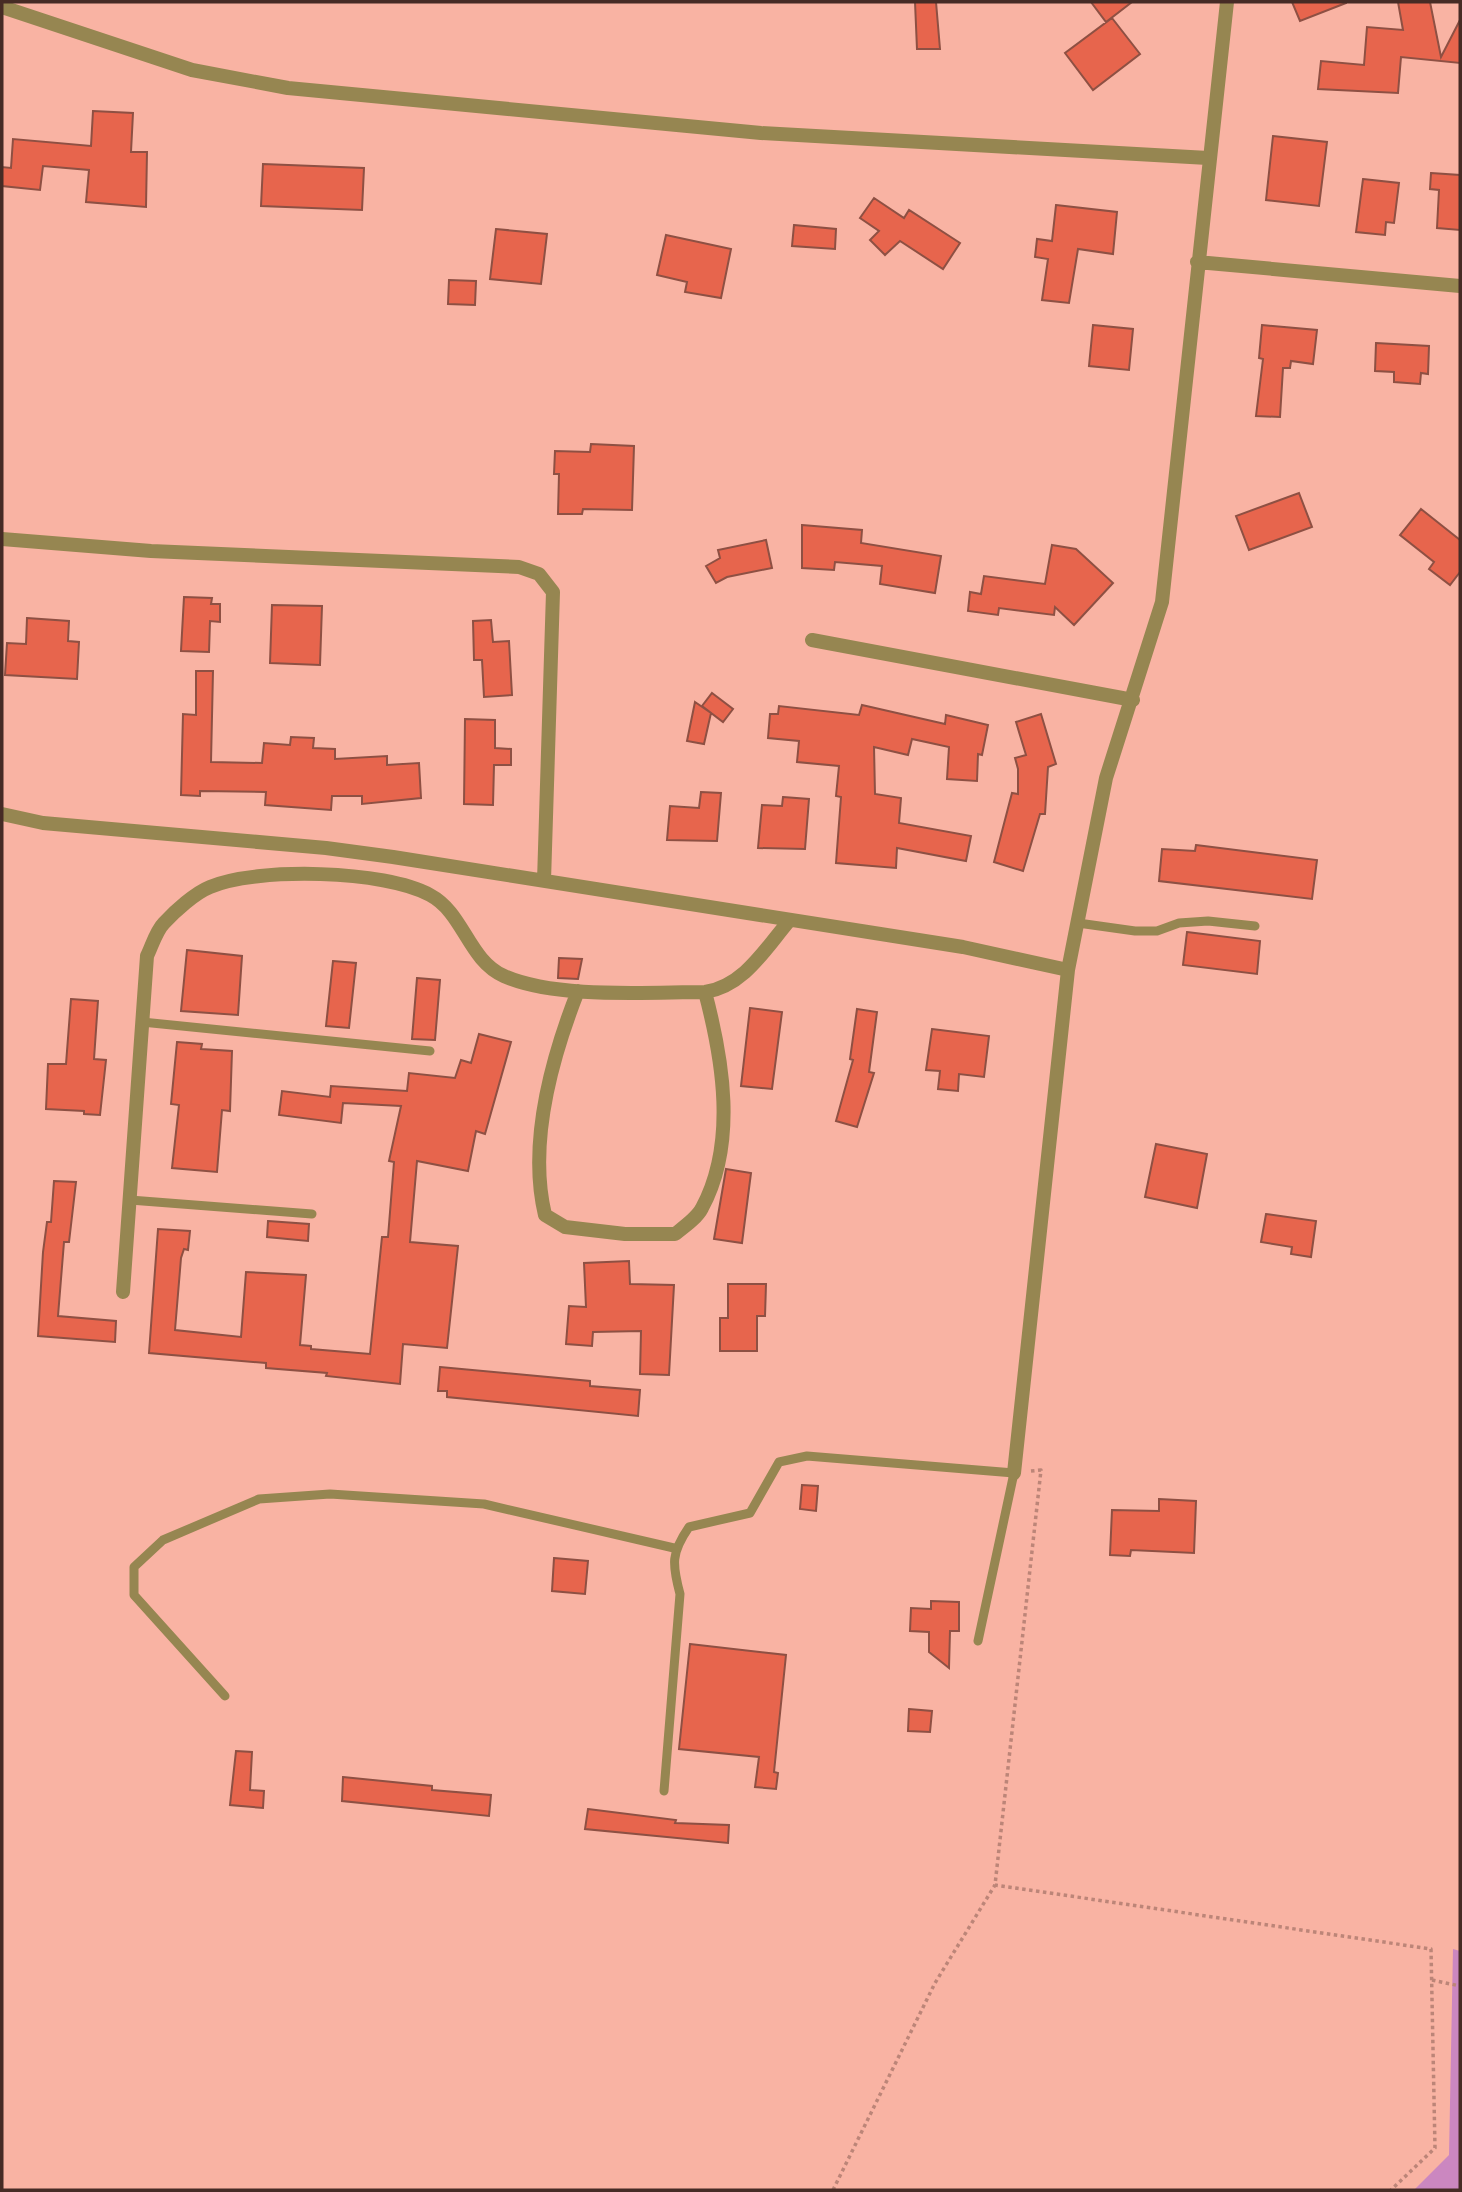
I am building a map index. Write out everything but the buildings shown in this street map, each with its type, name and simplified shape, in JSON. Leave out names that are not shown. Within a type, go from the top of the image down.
[{"type":"street","points":[[1014,1473],[1068,970],[1106,778],[1162,602],[1227,2]]},
{"type":"street","points":[[2,8],[192,70],[288,88],[761,133],[1208,158]]},
{"type":"street","points":[[1197,262],[1460,286]]},
{"type":"street","points":[[2,539],[151,551],[519,567],[538,574],[552,592],[544,881]]},
{"type":"street","points":[[812,640],[1133,700]]},
{"type":"street","points":[[2,814],[43,823],[326,848],[985,951],[1068,970]]},
{"type":"street","points":[[123,1292],[147,956],[162,924],[209,887],[258,875],[316,874],[407,885],[432,895],[453,914],[484,963],[504,976],[578,991],[705,992],[723,989],[739,978],[789,921]]},
{"type":"street","points":[[578,991],[562,1032],[546,1096],[538,1187],[545,1214],[565,1227],[625,1234],[675,1234],[701,1210],[716,1168],[724,1114],[717,1037],[705,992]]},
{"type":"lane","points":[[1078,923],[1135,931],[1157,931],[1179,923],[1208,921],[1255,926]]},
{"type":"lane","points":[[142,1022],[430,1051]]},
{"type":"lane","points":[[130,1200],[312,1213]]},
{"type":"lane","points":[[664,1791],[680,1594],[674,1574],[674,1548],[689,1527],[725,1521],[750,1513],[779,1461],[807,1456],[1014,1473],[978,1641]]},
{"type":"lane","points":[[226,1696],[134,1595],[134,1567],[163,1540],[259,1499],[330,1494],[484,1504],[674,1548]]},
{"type":"path","points":[[833,2190],[935,1983],[995,1885],[1041,1470],[1014,1473]]},
{"type":"path","points":[[995,1885],[1431,1949],[1435,2148],[1391,2190]]},
{"type":"path","points":[[1432,1980],[1460,1986]]},
{"type":"shaded area","points":[[1453,1949],[1460,1951],[1460,2190],[1414,2190],[1449,2155]]}]
